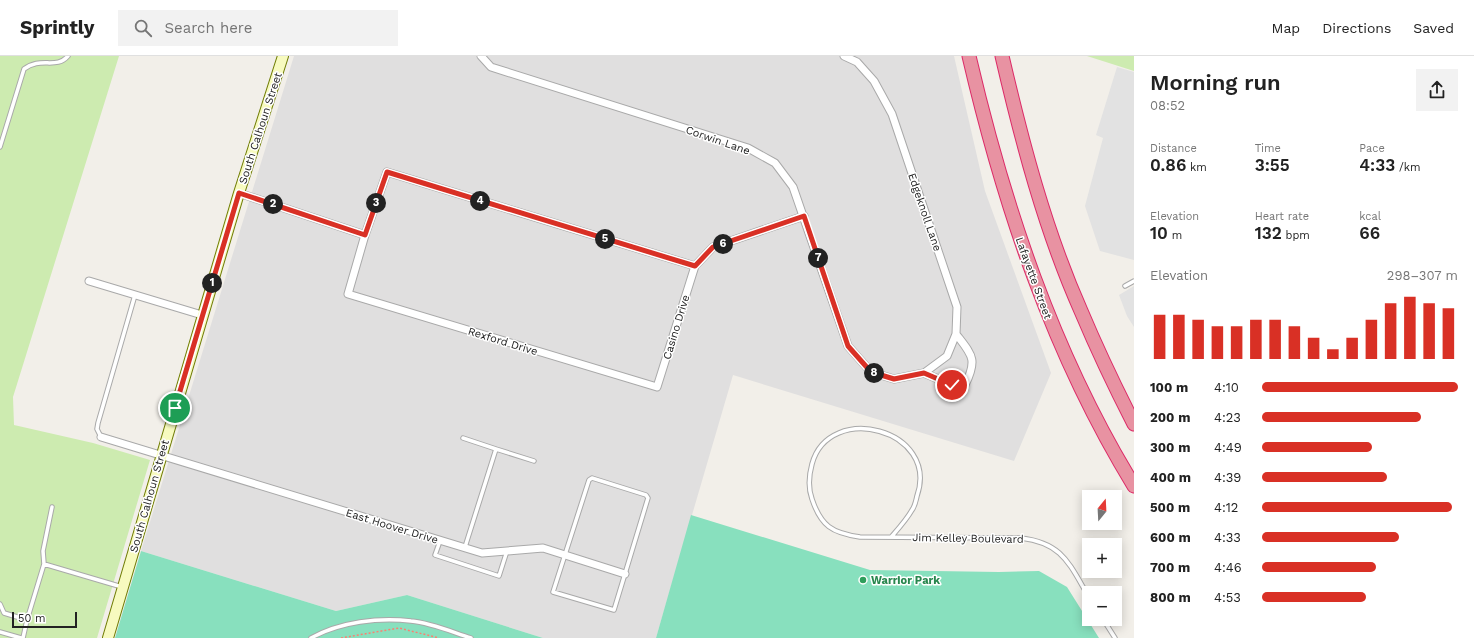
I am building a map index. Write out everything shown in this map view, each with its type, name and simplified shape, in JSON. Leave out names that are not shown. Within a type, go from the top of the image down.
[{"type":"highway","name":"Lafayette Street","points":[[969,56],[983,116],[1020,242],[1050,323],[1094,416],[1134,486]]},
{"type":"highway","points":[[1002,56],[1014,108],[1051,232],[1080,310],[1134,424]]},
{"type":"street","name":"South Calhoun Street","points":[[108,638],[202,314],[239,193],[284,56]]},
{"type":"street","name":"Corwin Lane","points":[[481,56],[491,67],[748,148],[775,163],[793,187],[848,346],[871,372],[894,379],[924,373]]},
{"type":"street","name":"Edgeknoll Lane","points":[[844,56],[857,62],[874,81],[892,114],[957,306],[956,334],[946,356],[924,373]]},
{"type":"street","points":[[239,193],[365,235],[387,172],[695,266],[713,247],[804,216]]},
{"type":"street","name":"Rexford Drive","points":[[365,235],[348,294],[657,387]]},
{"type":"street","name":"Casino Drive","points":[[657,387],[695,266]]},
{"type":"street","points":[[89,281],[202,314]]},
{"type":"street","points":[[924,373],[952,385],[960,386],[965,384],[972,370],[972,355],[956,334]]},
{"type":"street","name":"East Hoover Drive","points":[[101,438],[482,553],[543,548],[626,574]]},
{"type":"lane","points":[[0,146],[24,69],[31,62],[60,61],[68,56]]},
{"type":"lane","points":[[1125,286],[1134,281]]},
{"type":"lane","points":[[101,438],[97,429],[98,423],[135,294]]},
{"type":"lane","name":"Jim Kelley Boulevard","points":[[892,536],[913,510],[921,486],[919,467],[908,446],[890,434],[876,429],[860,429],[840,432],[825,441],[814,456],[809,475],[810,494],[817,515],[831,530],[845,535],[860,537],[892,536],[1036,540],[1049,545],[1061,554],[1082,586]]},
{"type":"lane","points":[[463,438],[534,461]]},
{"type":"lane","points":[[465,548],[496,448]]},
{"type":"lane","points":[[592,478],[646,495],[648,498],[614,610],[553,592],[564,555],[589,480],[592,478]]},
{"type":"lane","points":[[0,632],[22,638],[44,564],[43,551],[52,507]]},
{"type":"lane","points":[[440,541],[435,555],[499,576],[507,551]]},
{"type":"lane","points":[[44,564],[123,587]]},
{"type":"lane","points":[[0,604],[4,613],[27,620]]},
{"type":"lane","points":[[311,638],[345,626],[384,620],[411,621],[471,638]]},
{"type":"lane","points":[[1107,626],[1114,638]]},
{"type":"path","points":[[341,638],[399,628],[439,638]]},
{"type":"shaded area","points":[[294,56],[954,56],[985,191],[1051,373],[1014,461],[733,375],[656,638],[543,638],[407,595],[336,611],[141,551]]},
{"type":"shaded area","points":[[1117,67],[1134,72],[1134,260],[1100,251],[1085,206],[1103,138],[1096,135]]},
{"type":"shaded area","points":[[1134,286],[1134,327],[1127,316],[1119,295]]},
{"type":"green space","points":[[0,56],[119,56],[13,397],[14,425],[93,443],[150,460],[97,638],[0,638]]},
{"type":"green space","points":[[1087,56],[1134,56],[1134,71]]},
{"type":"green space","name":"Warrior Park","points":[[691,515],[870,570],[999,572],[1039,571],[1067,587],[1082,611],[1082,626],[1091,626],[1099,638],[656,638]]},
{"type":"green space","points":[[141,551],[336,611],[407,595],[543,638],[115,638]]},
{"type":"place","name":"Warrior Park","points":[[863,580]]},
{"type":"route","points":[[175,408],[239,193],[365,235],[387,172],[695,266],[713,247],[804,216],[848,346],[871,372],[894,379],[924,373],[944,383],[952,385]]}]
